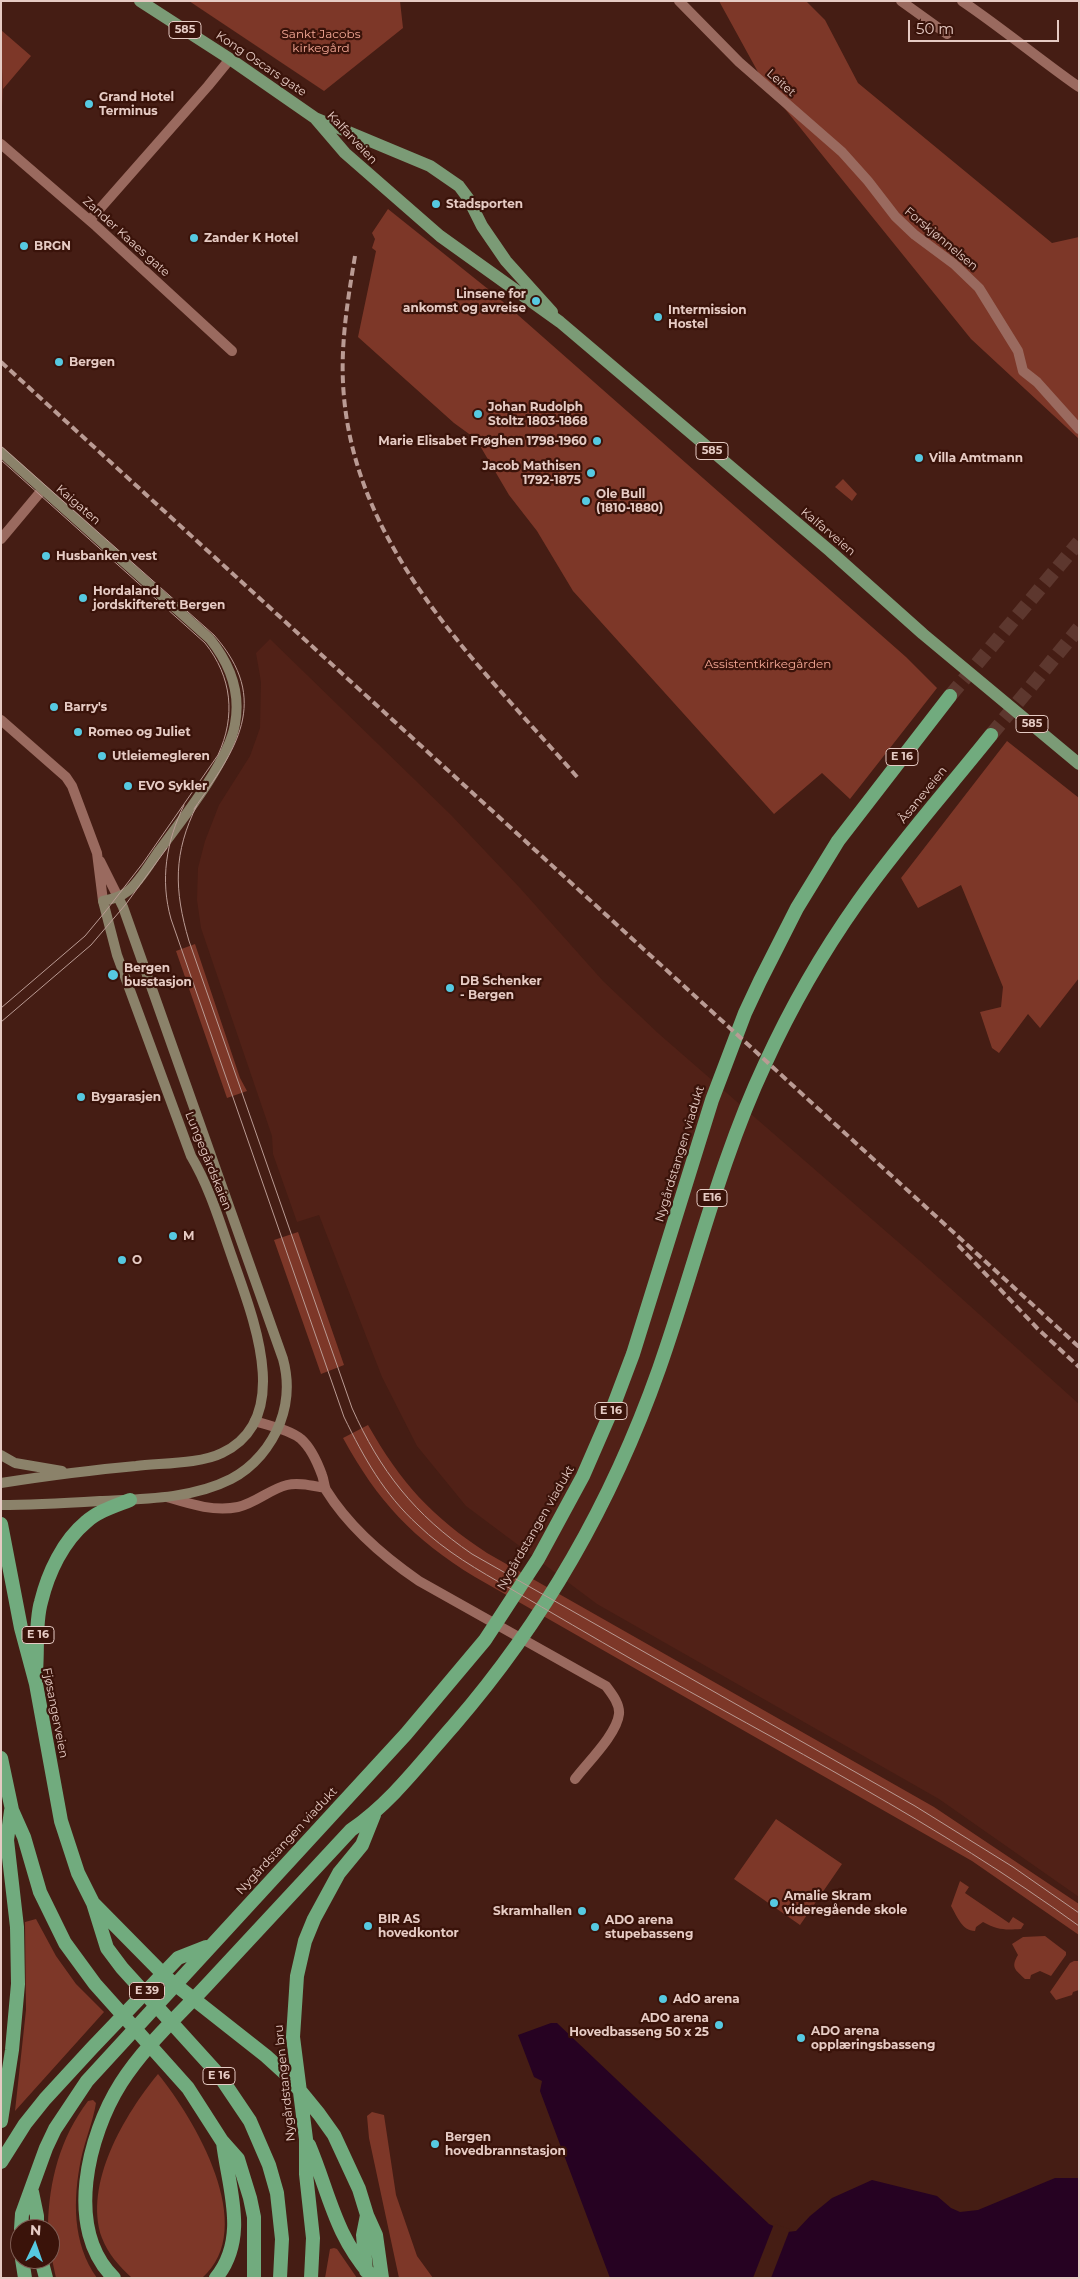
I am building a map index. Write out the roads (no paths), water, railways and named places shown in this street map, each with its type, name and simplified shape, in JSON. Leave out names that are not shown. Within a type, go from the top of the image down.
[{"type":"highway","name":"Nygårdstangen viadukt","points":[[1,2162],[25,2124],[45,2099],[92,2048],[178,1958],[211,1945],[406,1734],[485,1640],[512,1600],[558,1524],[598,1442],[633,1354],[712,1100],[745,1013],[797,908],[854,818],[950,696]]},
{"type":"highway","name":"Åsaneveien","points":[[374,1815],[478,1697],[509,1657],[584,1540],[620,1465],[650,1394],[716,1187],[744,1112],[779,1034],[816,966],[878,874],[991,735]]},
{"type":"highway","name":"E 16","points":[[36,1684],[39,1612],[54,1566],[64,1548],[86,1522],[102,1511],[130,1500]]},
{"type":"highway","name":"Fjøsangerveien","points":[[1,1524],[21,1628],[36,1684],[61,1821],[78,1873],[93,1903]]},
{"type":"highway","name":"E 16","points":[[1,1758],[12,1810],[24,1837],[40,1892],[65,1943],[95,1984],[188,2088],[222,2141],[225,2164],[231,2182],[235,2219],[233,2238],[227,2262],[216,2278]]},
{"type":"highway","points":[[1,2121],[12,2050],[18,1984],[17,1927],[7,1840],[12,1810]]},
{"type":"highway","points":[[114,2278],[91,2241],[86,2208],[89,2165],[96,2141],[113,2098],[122,2082],[156,2039],[344,1838],[374,1815]]},
{"type":"highway","name":"Nygårdstangen bru","points":[[311,2278],[313,2238],[306,2174],[306,2139],[293,2037],[294,1995],[298,1967],[314,1918],[339,1873],[362,1845],[374,1815]]},
{"type":"highway","name":"E 16","points":[[93,1903],[167,1978],[266,2056],[300,2090],[334,2135],[350,2166],[376,2235],[382,2278]]},
{"type":"highway","name":"E 16","points":[[93,1903],[107,1948],[112,1955],[219,2075],[250,2121],[269,2165],[277,2193],[282,2239],[280,2278]]},
{"type":"highway","name":"E 39","points":[[32,2192],[38,2168],[55,2129],[87,2081],[211,1945]]},
{"type":"highway","points":[[306,2139],[320,2172],[334,2217],[345,2240],[373,2278]]},
{"type":"highway","points":[[222,2141],[238,2159],[250,2198],[255,2237],[254,2278]]},
{"type":"highway","points":[[22,2219],[32,2192]]},
{"type":"highway","points":[[32,2192],[37,2219]]},
{"type":"highway","name":"E 16","points":[[366,2278],[367,2262],[363,2235],[367,2215]]},
{"type":"main road","name":"Kong Oscars gate","points":[[140,1],[230,59],[315,118]]},
{"type":"main road","name":"Kalfarveien","points":[[315,118],[344,153],[440,236],[560,322],[1079,764]]},
{"type":"main road","name":"Kalfarveien","points":[[315,118],[430,166],[447,175],[468,198],[482,226],[506,260],[560,322]]},
{"type":"main road","name":"Kaigaten","points":[[1,452],[210,639],[227,664],[235,686],[236,711],[233,735],[222,758],[194,801],[134,884],[118,897]]},
{"type":"main road","points":[[103,901],[118,897]]},
{"type":"main road","name":"Lungegårdskaien","points":[[1,1505],[40,1505],[167,1497],[205,1488],[236,1476],[255,1462],[264,1452],[278,1429],[287,1394],[286,1369],[118,897]]},
{"type":"main road","name":"Lungegårdskaien","points":[[1,1483],[75,1472],[184,1461],[220,1454],[242,1440],[254,1421],[261,1400],[262,1358],[250,1311],[206,1180],[191,1156],[117,955],[103,901]]},
{"type":"main road","points":[[1,1455],[15,1463],[38,1468],[75,1472]]},
{"type":"street","name":"Leitet","points":[[678,1],[739,62],[842,152],[868,181]]},
{"type":"street","points":[[901,1],[947,34]]},
{"type":"street","points":[[962,1],[996,24],[1054,70],[1079,87]]},
{"type":"street","points":[[90,220],[230,59]]},
{"type":"street","name":"Zander Kaaes gate","points":[[1,144],[90,220],[232,351]]},
{"type":"street","name":"Forskjønnelsen","points":[[868,181],[894,216],[915,235],[954,264],[979,288],[1018,351],[1023,370],[1037,382],[1079,428]]},
{"type":"street","points":[[1,539],[42,490]]},
{"type":"street","points":[[1,720],[66,777],[81,807],[97,853],[118,897]]},
{"type":"street","points":[[97,853],[103,901]]},
{"type":"street","points":[[254,1421],[300,1439],[308,1448],[322,1475],[325,1488],[353,1525],[395,1564],[419,1581],[606,1686],[615,1698],[619,1712],[616,1727],[575,1779]]},
{"type":"street","name":"Lungegårdskaien","points":[[167,1497],[200,1506],[228,1509],[253,1502],[285,1485],[300,1484],[325,1488]]},
{"type":"tunnel","points":[[950,696],[1079,542]]},
{"type":"tunnel","points":[[991,735],[1079,628]]},
{"type":"tram line","points":[[1,446],[214,635],[232,659],[241,682],[244,703],[242,724],[223,766],[194,809]]},
{"type":"tram line","points":[[1,460],[205,643],[221,669],[226,683],[229,711],[224,740],[218,755],[143,863],[85,936],[1,1008]]},
{"type":"tram line","points":[[184,805],[173,833],[167,861],[166,890],[171,919],[344,1417],[367,1461],[395,1501],[429,1535],[474,1568],[916,1819],[1026,1889],[1079,1926]]},
{"type":"tram line","points":[[197,805],[184,839],[178,872],[181,905],[189,941],[352,1408],[375,1452],[401,1490],[433,1524],[472,1554],[915,1806],[1013,1867],[1079,1913]]},
{"type":"tram line","points":[[1,1022],[91,945],[126,904],[167,848]]},
{"type":"railway","points":[[355,256],[344,335],[343,383],[351,442],[369,498],[394,549],[426,599],[461,645],[578,778]]},
{"type":"railway","points":[[1,362],[1079,1347]]},
{"type":"railway","points":[[958,1245],[1037,1328],[1079,1367]]},
{"type":"place","name":"Grand Hotel Terminus","points":[[89,104]]},
{"type":"place","name":"Stadsporten","points":[[436,204]]},
{"type":"place","name":"Zander K Hotel","points":[[194,238]]},
{"type":"place","name":"BRGN","points":[[24,246]]},
{"type":"place","name":"Linsene for ankomst og avreise","points":[[536,301]]},
{"type":"place","name":"Intermission Hostel","points":[[658,317]]},
{"type":"place","name":"Bergen","points":[[59,362]]},
{"type":"place","name":"Johan Rudolph Stoltz 1803-1868","points":[[478,414]]},
{"type":"place","name":"Marie Elisabet Frøghen 1798-1960","points":[[597,441]]},
{"type":"place","name":"Villa Amtmann","points":[[919,458]]},
{"type":"place","name":"Jacob Mathisen 1792-1875","points":[[591,473]]},
{"type":"place","name":"Ole Bull (1810-1880)","points":[[586,501]]},
{"type":"place","name":"Husbanken vest","points":[[46,556]]},
{"type":"place","name":"Hordaland jordskifterett Bergen","points":[[83,598]]},
{"type":"place","name":"Barry's","points":[[54,707]]},
{"type":"place","name":"Romeo og Juliet","points":[[78,732]]},
{"type":"place","name":"Utleiemegleren","points":[[102,756]]},
{"type":"place","name":"EVO Sykler","points":[[128,786]]},
{"type":"place","name":"Bergen busstasjon","points":[[113,975]]},
{"type":"place","name":"DB Schenker - Bergen","points":[[450,988]]},
{"type":"place","name":"Bygarasjen","points":[[81,1097]]},
{"type":"place","name":"M","points":[[173,1236]]},
{"type":"place","name":"O","points":[[122,1260]]},
{"type":"place","name":"Amalie Skram videregående skole","points":[[774,1903]]},
{"type":"place","name":"Skramhallen","points":[[582,1911]]},
{"type":"place","name":"BIR AS hovedkontor","points":[[368,1926]]},
{"type":"place","name":"ADO arena stupebasseng","points":[[595,1927]]},
{"type":"place","name":"AdO arena","points":[[663,1999]]},
{"type":"place","name":"ADO arena Hovedbasseng 50 x 25","points":[[719,2025]]},
{"type":"place","name":"ADO arena opplæringsbasseng","points":[[801,2038]]},
{"type":"place","name":"Bergen hovedbrannstasjon","points":[[435,2144]]},
{"type":"park label","name":"Sankt Jacobs kirkegård","points":[[321,41]]},
{"type":"park label","name":"Assistentkirkegården","points":[[768,664]]}]
